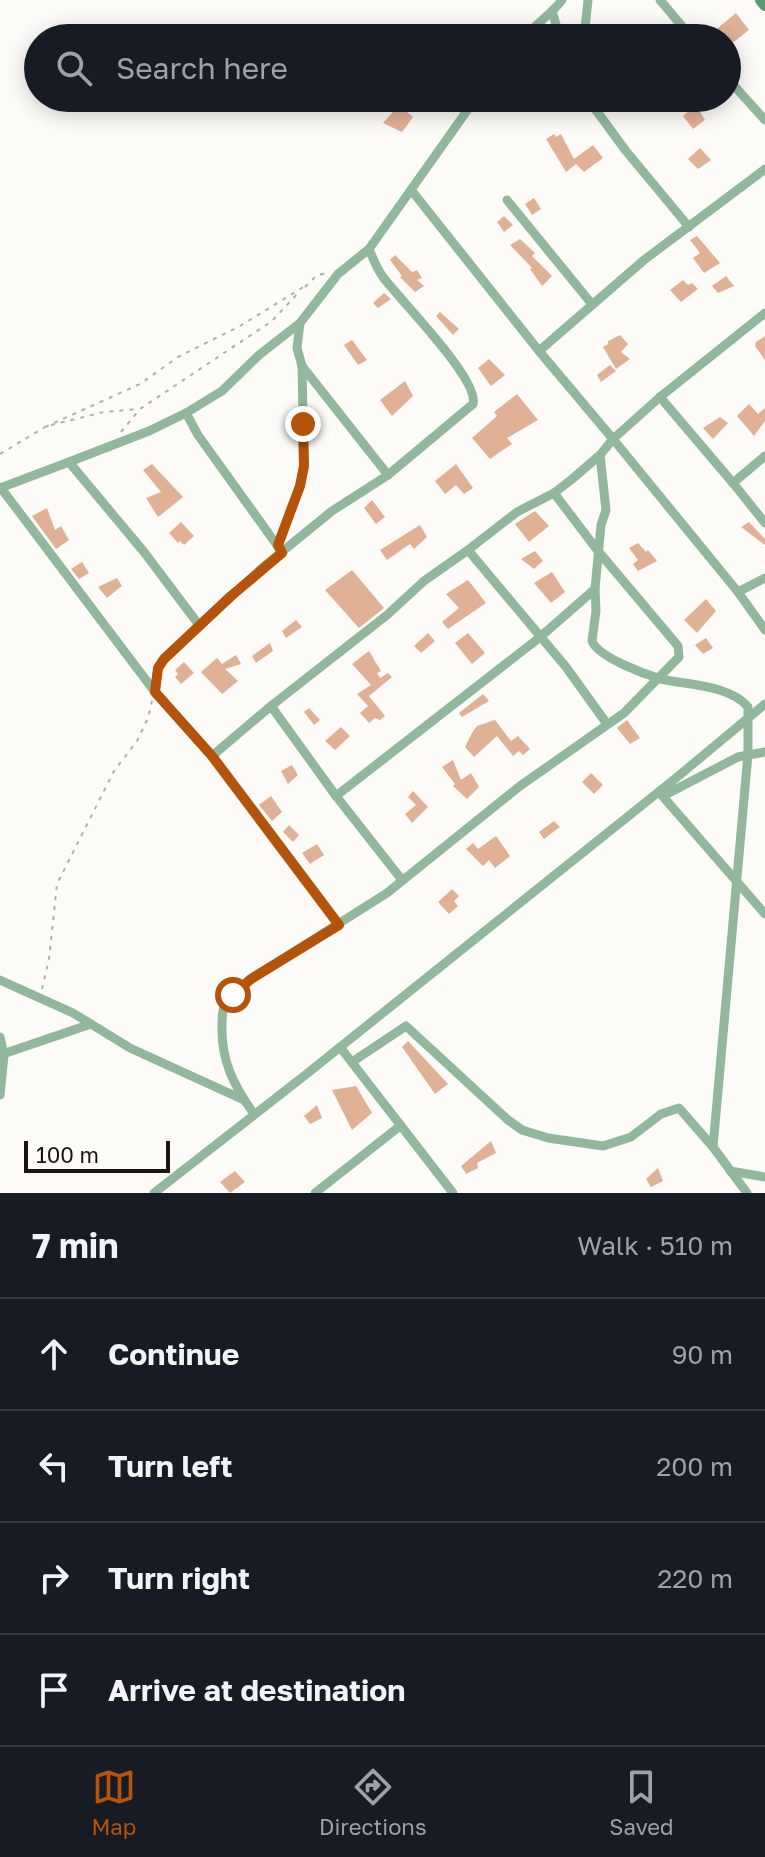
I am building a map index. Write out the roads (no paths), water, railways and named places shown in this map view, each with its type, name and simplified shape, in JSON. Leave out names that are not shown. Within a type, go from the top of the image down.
[{"type":"street","points":[[535,24],[557,6],[572,0]]},
{"type":"street","points":[[585,24],[588,0]]},
{"type":"street","points":[[660,0],[680,24]]},
{"type":"street","points":[[761,0],[765,5]]},
{"type":"street","points":[[741,93],[765,120]]},
{"type":"street","points":[[339,925],[212,756],[155,692],[0,488],[186,413],[222,391],[265,349],[300,323],[338,274],[369,249],[465,112]]},
{"type":"street","points":[[597,112],[689,227]]},
{"type":"street","points":[[539,351],[591,303],[765,169]]},
{"type":"street","points":[[412,191],[738,592],[765,630]]},
{"type":"street","points":[[507,200],[591,303]]},
{"type":"street","points":[[155,692],[158,668],[280,549],[388,475],[473,404],[473,391],[428,329],[384,278],[369,249]]},
{"type":"street","points":[[212,756],[387,615],[424,581],[517,512],[554,493],[600,455],[613,439],[660,397],[765,313]]},
{"type":"street","points":[[280,549],[304,466],[302,366],[297,348],[300,323]]},
{"type":"street","points":[[302,366],[388,475]]},
{"type":"street","points":[[660,397],[765,523]]},
{"type":"street","points":[[186,413],[198,435],[280,549]]},
{"type":"street","points":[[600,455],[606,510],[598,551],[594,646],[616,661],[661,679],[730,694],[744,701],[750,716],[713,1147]]},
{"type":"street","points":[[733,483],[765,456]]},
{"type":"street","points":[[69,462],[144,552],[199,625]]},
{"type":"street","points":[[254,1114],[229,1075],[222,1040],[225,1006],[251,979],[339,925],[402,880],[520,786],[624,713],[661,679],[679,657],[678,646],[554,493]]},
{"type":"street","points":[[468,550],[566,667],[607,724]]},
{"type":"street","points":[[738,592],[765,578]]},
{"type":"street","points":[[336,796],[539,638],[595,589]]},
{"type":"street","points":[[154,1193],[661,794],[765,704]]},
{"type":"street","points":[[271,706],[402,880]]},
{"type":"street","points":[[661,794],[748,754],[765,752]]},
{"type":"street","points":[[661,794],[765,914]]},
{"type":"street","points":[[0,980],[91,1024],[130,1048],[244,1100]]},
{"type":"street","points":[[2,1055],[91,1024]]},
{"type":"street","points":[[352,1062],[406,1026],[477,1093],[522,1130],[577,1144],[603,1146],[631,1137],[661,1114],[671,1108],[679,1108],[747,1193]]},
{"type":"street","points":[[0,1037],[0,1095]]},
{"type":"street","points":[[340,1047],[449,1190]]},
{"type":"street","points":[[315,1193],[400,1126]]},
{"type":"street","points":[[730,1171],[765,1177]]}]
